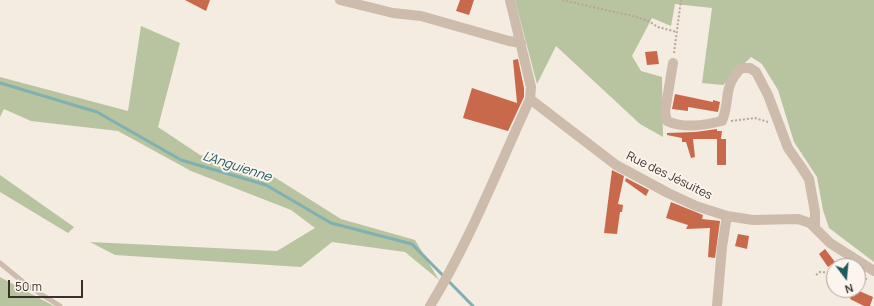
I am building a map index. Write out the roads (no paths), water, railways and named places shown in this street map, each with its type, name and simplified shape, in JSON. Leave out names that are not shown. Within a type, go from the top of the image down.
[{"type":"street","points":[[340,0],[393,13],[421,16],[521,43]]},
{"type":"street","points":[[430,306],[446,280],[530,99],[531,87],[510,0]]},
{"type":"street","points":[[673,62],[665,112],[667,121],[673,124],[703,125],[722,121],[729,86],[733,76],[741,68],[750,68],[756,72],[768,95],[788,148],[809,179],[815,212],[814,228]]},
{"type":"street","name":"Rue des Jésuites","points":[[530,99],[616,165],[689,203],[727,216],[753,220],[798,219],[810,223],[830,244],[874,271]]},
{"type":"street","points":[[717,306],[722,247],[727,216]]},
{"type":"lane","points":[[0,264],[28,286],[60,306]]},
{"type":"waterway","name":"L'Anguienne","points":[[0,83],[97,112],[181,160],[266,185],[331,223],[412,244],[473,306]]}]
